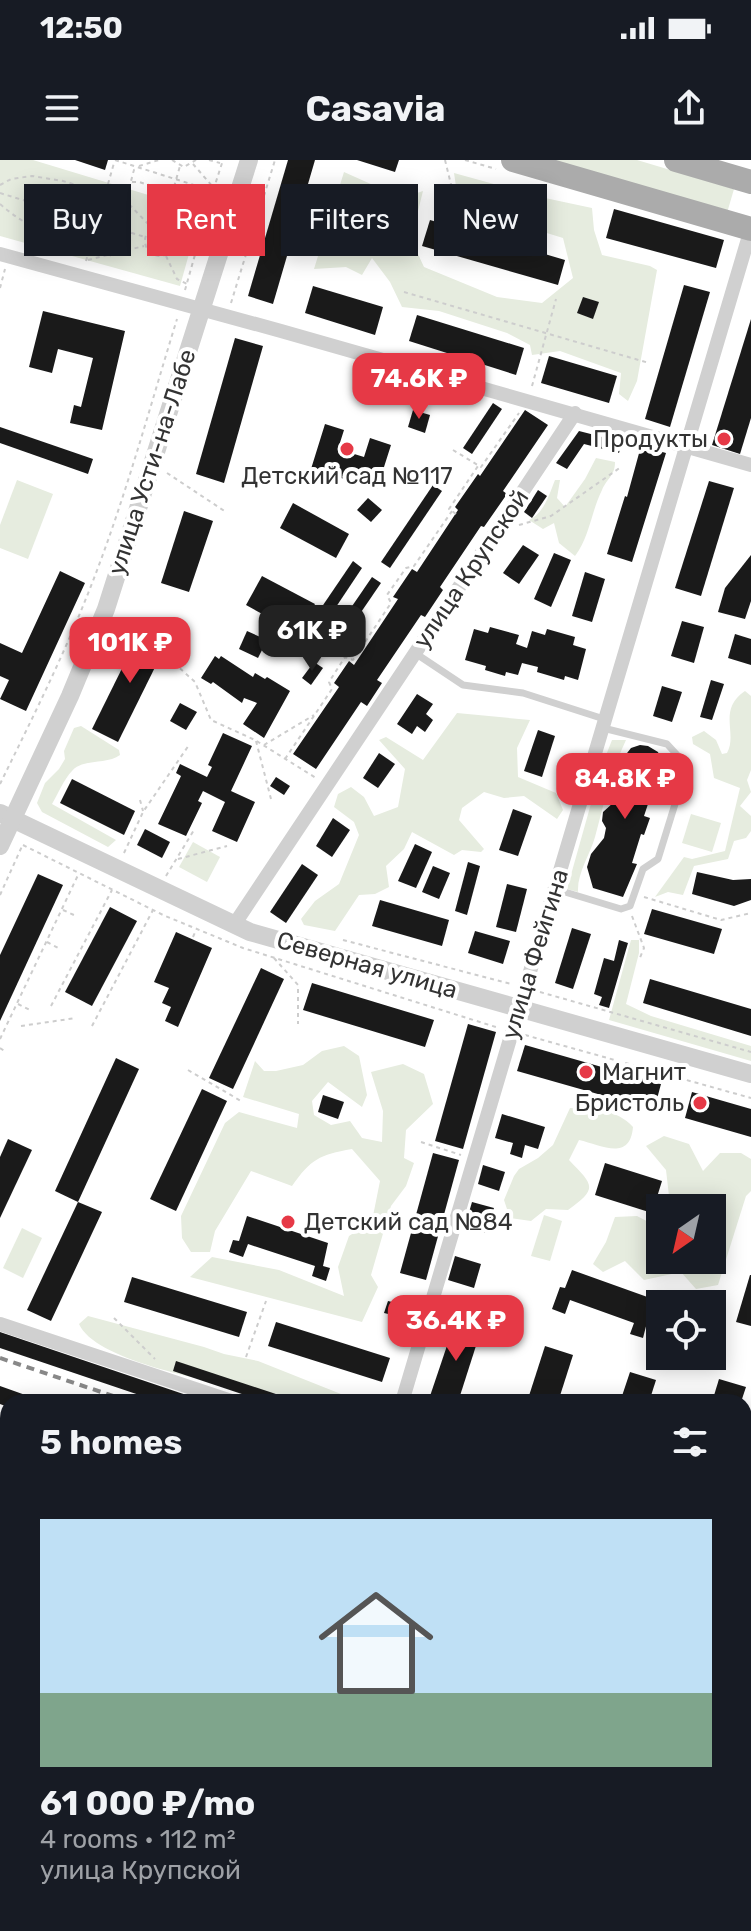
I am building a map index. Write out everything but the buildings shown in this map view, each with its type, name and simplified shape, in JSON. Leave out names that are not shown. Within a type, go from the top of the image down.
[{"type":"main road","points":[[513,160],[751,229]]},
{"type":"main road","points":[[676,160],[751,182]]},
{"type":"street","name":"улица Усти-на-Лабе","points":[[0,846],[6,816],[70,696],[106,609],[249,160]]},
{"type":"street","name":"улица Фейгина","points":[[404,1394],[751,229]]},
{"type":"street","points":[[4,256],[182,303],[751,465]]},
{"type":"street","name":"улица Крупской","points":[[234,925],[575,413]]},
{"type":"street","name":"Северная улица","points":[[6,816],[234,925],[751,1074]]},
{"type":"street","points":[[0,1324],[210,1394]]},
{"type":"lane","points":[[415,653],[463,685],[523,693],[667,744],[679,757],[684,775],[658,859],[643,869],[628,908],[621,909],[555,889]]},
{"type":"path","points":[[138,167],[140,160]]},
{"type":"path","points":[[147,184],[130,182],[134,170],[159,160]]},
{"type":"path","points":[[172,160],[180,166],[193,164],[196,160]]},
{"type":"path","points":[[209,160],[222,162],[216,184]]},
{"type":"path","points":[[227,316],[275,160]]},
{"type":"path","points":[[445,160],[451,184]]},
{"type":"path","points":[[108,184],[115,161],[191,184]]},
{"type":"path","points":[[193,164],[209,184]]},
{"type":"path","points":[[175,184],[180,166]]},
{"type":"path","points":[[0,185],[11,179],[32,176],[73,184]]},
{"type":"path","points":[[0,193],[24,200]]},
{"type":"path","points":[[0,204],[24,223]]},
{"type":"path","points":[[131,206],[147,223]]},
{"type":"path","points":[[131,233],[145,237]]},
{"type":"path","points":[[147,234],[147,248]]},
{"type":"path","points":[[131,250],[145,246]]},
{"type":"path","points":[[0,288],[4,256]]},
{"type":"path","points":[[81,276],[87,256]]},
{"type":"path","points":[[86,260],[111,256]]},
{"type":"path","points":[[166,256],[177,279],[187,284]]},
{"type":"path","points":[[0,784],[46,691],[90,590],[195,256]]},
{"type":"path","points":[[404,292],[649,363]]},
{"type":"path","points":[[453,450],[481,467],[528,400],[556,299]]},
{"type":"path","points":[[152,464],[226,512]]},
{"type":"path","points":[[456,514],[449,509],[479,465]]},
{"type":"path","points":[[513,527],[551,516],[621,467]]},
{"type":"path","points":[[285,759],[332,689],[329,682],[337,668],[345,657],[353,660],[391,603],[387,595],[406,568],[414,566],[452,511]]},
{"type":"path","points":[[174,663],[195,682],[211,720],[264,745],[327,785]]},
{"type":"path","points":[[264,745],[315,715]]},
{"type":"path","points":[[255,740],[271,799]]},
{"type":"path","points":[[123,856],[143,812],[189,745]]},
{"type":"path","points":[[140,800],[143,812]]},
{"type":"path","points":[[166,877],[194,830]]},
{"type":"path","points":[[0,895],[23,845]]},
{"type":"path","points":[[175,860],[227,846]]},
{"type":"path","points":[[0,1039],[79,872]]},
{"type":"path","points":[[51,1006],[113,889]]},
{"type":"path","points":[[635,894],[721,920],[751,913]]},
{"type":"path","points":[[628,908],[644,948],[639,960]]},
{"type":"path","points":[[61,910],[76,916]]},
{"type":"path","points":[[92,1026],[153,910]]},
{"type":"path","points":[[193,937],[196,929]]},
{"type":"path","points":[[331,937],[525,987],[751,1052]]},
{"type":"path","points":[[46,942],[60,949]]},
{"type":"path","points":[[273,958],[298,985],[298,1024]]},
{"type":"path","points":[[17,1004],[30,1010]]},
{"type":"path","points":[[21,1026],[76,1018]]},
{"type":"path","points":[[0,1048],[6,1052]]},
{"type":"path","points":[[188,1070],[241,1101]]},
{"type":"path","points":[[421,1142],[473,1159]]},
{"type":"path","points":[[246,1357],[266,1301]]},
{"type":"path","points":[[114,1318],[158,1362]]},
{"type":"shaded area","points":[[0,160],[33,160],[112,184],[24,184],[24,243],[0,236]]},
{"type":"shaded area","points":[[548,160],[637,160],[734,189],[727,213]]},
{"type":"shaded area","points":[[344,172],[371,184],[340,184]]},
{"type":"shaded area","points":[[454,173],[494,184],[456,184]]},
{"type":"shaded area","points":[[131,190],[147,195],[147,256],[188,256],[180,286],[72,256],[131,256]]},
{"type":"shaded area","points":[[423,191],[418,211],[418,193]]},
{"type":"shaded area","points":[[547,198],[592,208],[594,230],[602,255],[657,270],[637,381],[628,401],[619,394],[621,373],[560,351],[532,355],[530,345],[507,333],[439,311],[402,307],[390,282],[372,258],[362,275],[346,267],[314,269],[318,256],[418,254],[424,267],[497,297],[542,303],[573,278],[563,238],[547,233]]},
{"type":"shaded area","points":[[596,458],[615,462],[615,467],[598,498],[584,540],[575,556],[559,543],[554,523],[543,529],[529,520],[542,508],[555,480],[560,480],[557,498],[565,507]]},
{"type":"shaded area","points":[[17,480],[53,494],[28,559],[0,548],[0,525]]},
{"type":"shaded area","points":[[745,691],[751,696],[751,770],[747,780],[751,792],[740,806],[751,816],[751,831],[746,838],[734,841],[728,859],[694,866],[683,895],[668,892],[655,897],[684,857],[692,859],[725,851],[740,788],[714,778],[710,754],[693,744],[692,737],[704,731],[716,740],[722,754],[727,753],[732,706]]},
{"type":"shaded area","points":[[457,713],[530,720],[517,748],[518,777],[556,793],[563,810],[557,819],[524,796],[504,798],[484,792],[462,808],[459,820],[484,849],[481,852],[462,850],[454,855],[412,832],[404,849],[386,866],[389,887],[375,894],[359,895],[335,931],[304,925],[301,919],[315,901],[339,884],[359,835],[354,822],[334,807],[338,794],[351,787],[364,797],[374,816],[398,807],[405,769],[379,740],[386,737],[423,760]]},
{"type":"shaded area","points":[[81,726],[119,750],[120,755],[77,767],[66,778],[52,804],[116,840],[108,847],[42,812],[37,803],[45,783],[65,759],[64,751],[74,728]]},
{"type":"shaded area","points":[[612,740],[626,740],[582,871],[578,892],[567,889],[601,768]]},
{"type":"shaded area","points":[[691,814],[721,823],[712,852],[682,843]]},
{"type":"shaded area","points":[[193,842],[220,857],[207,882],[179,867]]},
{"type":"shaded area","points":[[631,940],[639,940],[639,953],[626,1004],[651,1016],[751,1046],[751,1061],[609,1020]]},
{"type":"shaded area","points":[[344,1046],[359,1056],[367,1095],[362,1107],[328,1082],[312,1101],[314,1115],[331,1125],[350,1121],[362,1138],[382,1142],[383,1111],[371,1072],[403,1064],[424,1074],[433,1104],[406,1130],[404,1158],[414,1163],[406,1186],[391,1206],[371,1275],[378,1287],[362,1322],[190,1277],[212,1257],[279,1270],[344,1296],[338,1267],[349,1236],[372,1221],[380,1181],[352,1149],[317,1160],[292,1186],[251,1171],[215,1231],[210,1252],[191,1252],[182,1238],[181,1216],[225,1123],[239,1112],[297,1128],[299,1114],[243,1097],[255,1061],[264,1071],[276,1071],[303,1065],[322,1051]]},
{"type":"shaded area","points":[[570,1108],[604,1111],[620,1117],[633,1127],[631,1138],[620,1148],[579,1140],[569,1160],[587,1181],[589,1186],[585,1196],[568,1210],[546,1209],[531,1221],[510,1218],[504,1200],[514,1176],[553,1145]]},
{"type":"shaded area","points":[[664,1136],[689,1144],[703,1171],[720,1153],[741,1153],[751,1159],[751,1191],[746,1196],[726,1260],[726,1194],[669,1194],[666,1170],[646,1146]]},
{"type":"shaded area","points":[[544,1215],[562,1221],[550,1261],[531,1256]]},
{"type":"shaded area","points":[[637,1216],[646,1221],[646,1274],[672,1274],[644,1280],[625,1261],[603,1272],[593,1264],[606,1242],[615,1217]]},
{"type":"shaded area","points":[[22,1228],[42,1238],[23,1278],[3,1268]]},
{"type":"shaded area","points":[[683,1274],[721,1274],[718,1285],[696,1289]]},
{"type":"shaded area","points":[[88,1316],[258,1361],[341,1394],[277,1394],[169,1371],[112,1351],[91,1338],[79,1324]]},
{"type":"railway","points":[[0,1358],[107,1394]]},
{"type":"place","name":"Продукты","points":[[724,439]]},
{"type":"place","name":"Детский сад №117","points":[[347,449]]},
{"type":"place","name":"Магнит","points":[[586,1072]]},
{"type":"place","name":"Бристоль","points":[[700,1103]]},
{"type":"place","name":"Детский сад №84","points":[[288,1222]]}]
